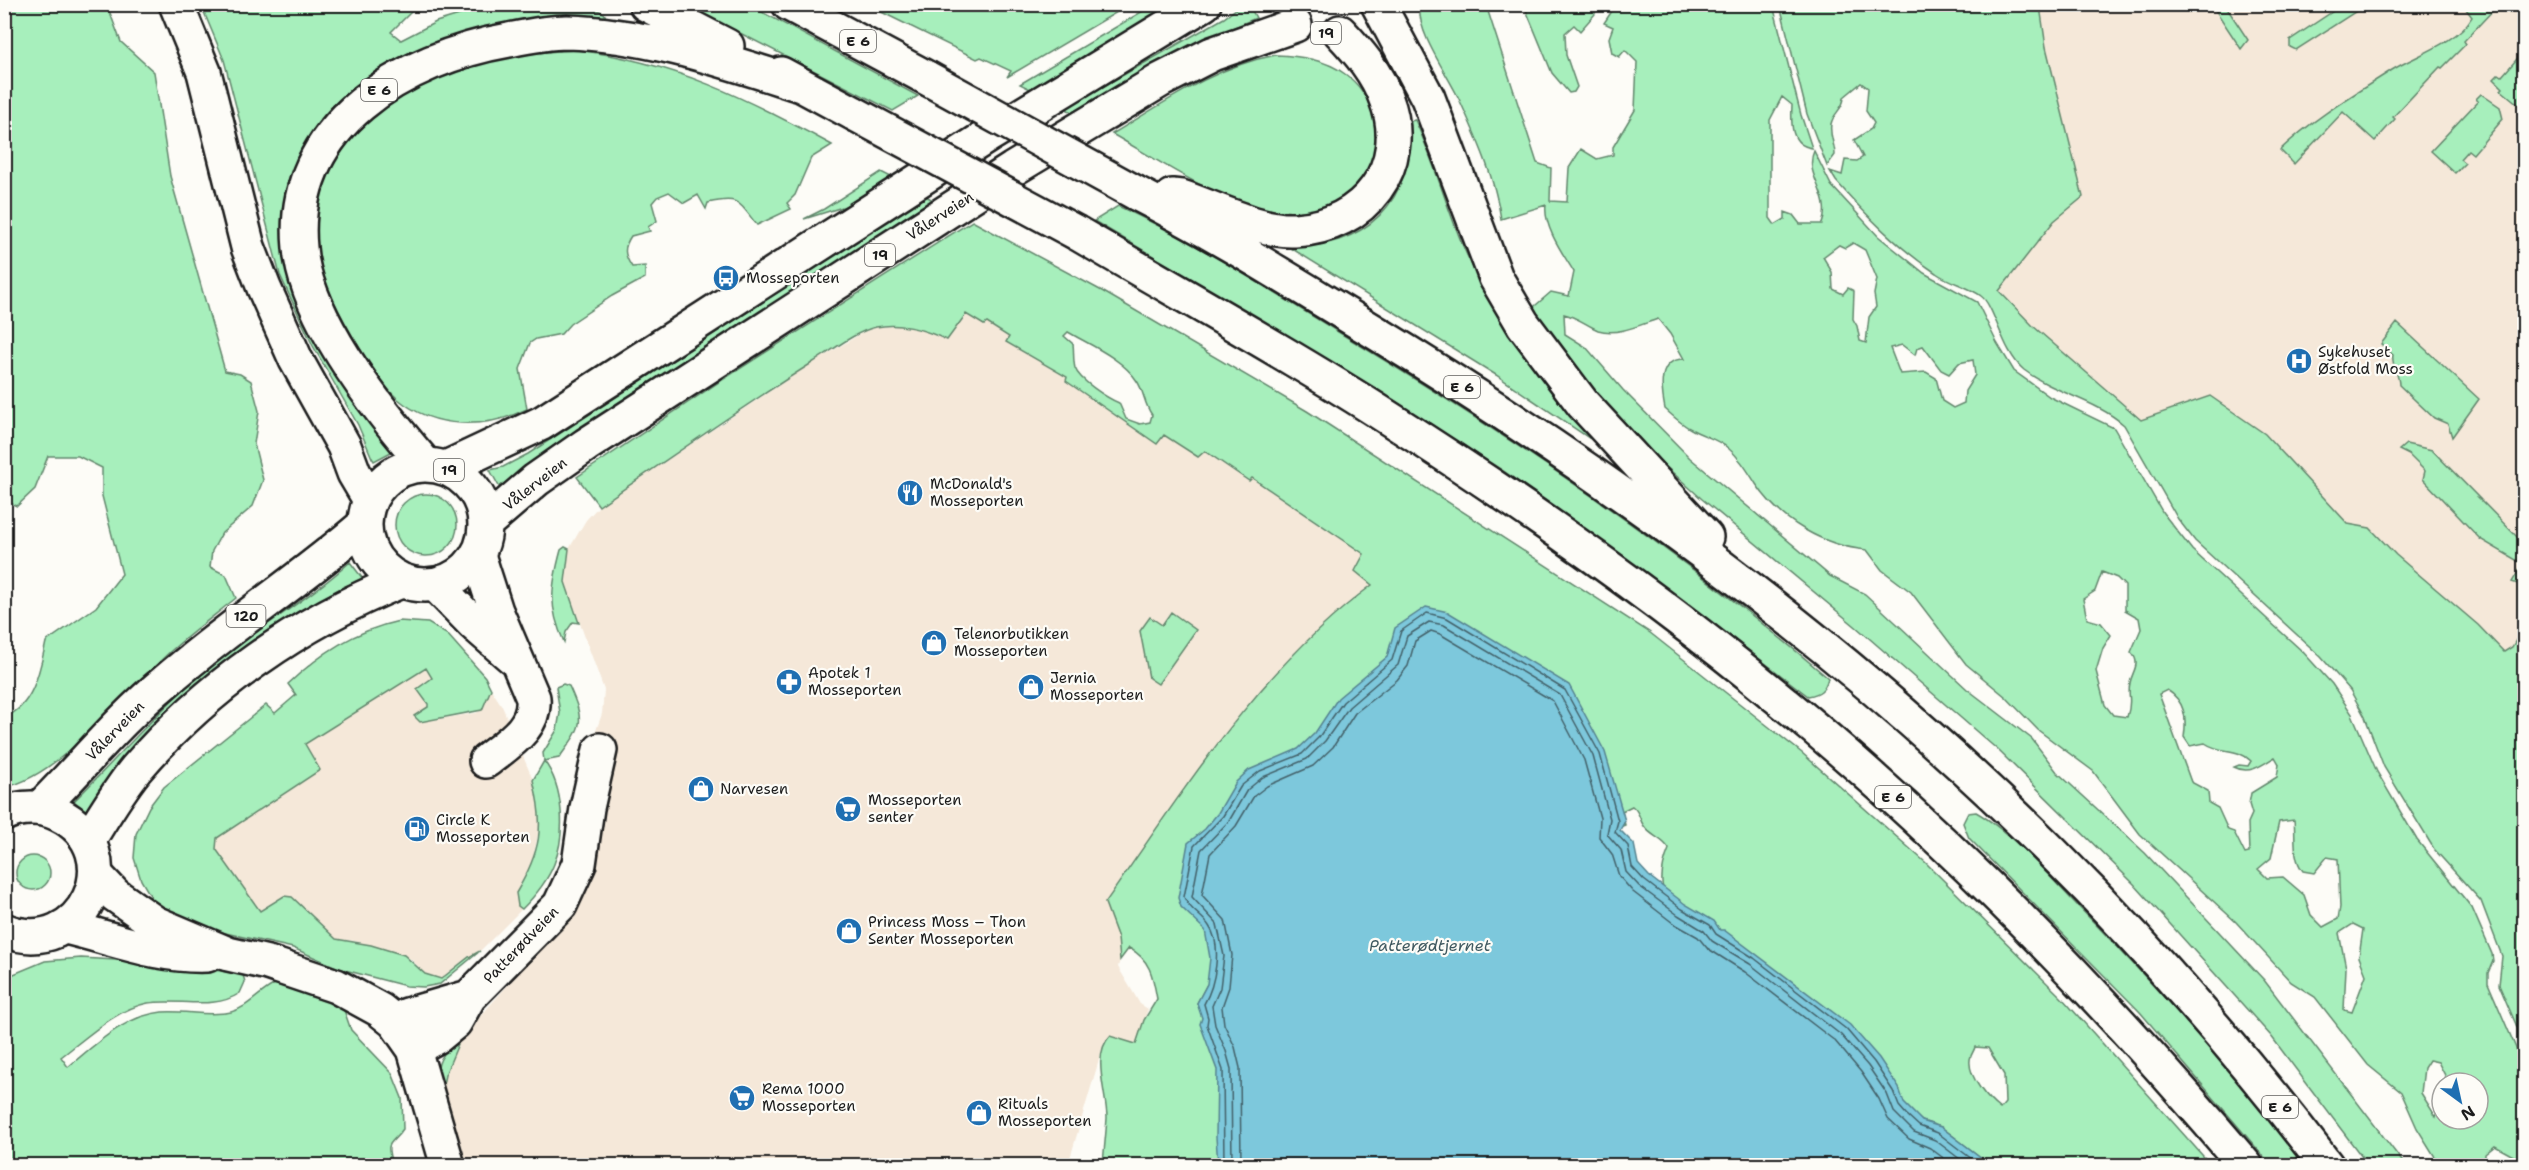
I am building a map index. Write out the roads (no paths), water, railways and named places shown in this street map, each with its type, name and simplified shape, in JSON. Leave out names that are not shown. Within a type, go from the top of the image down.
[{"type":"main road","points":[[176,4],[204,72],[248,247],[296,360],[344,446],[367,512],[367,542],[374,558],[386,572],[401,581],[424,586],[436,585],[452,579],[467,569],[484,540],[486,523]]},
{"type":"main road","name":"E 6","points":[[646,4],[1077,233],[1319,375],[1451,460],[1588,553],[1783,702],[1921,822],[2053,950],[2116,1016],[2246,1166]]},
{"type":"main road","name":"E 6","points":[[789,4],[1136,193],[1192,221],[1419,359],[1656,519],[1771,607],[1891,704],[2050,850],[2159,964],[2327,1166]]},
{"type":"main road","name":"19","points":[[367,512],[381,484],[393,473],[409,467],[436,466],[542,423],[989,135],[1204,4]]},
{"type":"main road","name":"19","points":[[1285,15],[1324,34],[1340,32],[1355,26],[1368,17],[1378,4]]},
{"type":"main road","name":"E 6","points":[[1378,4],[1428,98],[1496,278],[1523,324],[1550,363],[1614,440],[1771,607]]},
{"type":"main road","name":"Vålerveien","points":[[486,523],[536,480],[586,445],[1023,163],[1161,80],[1285,15]]},
{"type":"main road","name":"E 6","points":[[436,466],[383,415],[359,381],[318,307],[304,273],[299,220],[304,192],[316,160],[334,131],[359,105],[390,82],[436,59],[483,44],[565,32],[607,34],[693,51],[801,85]]},
{"type":"main road","name":"E 6","points":[[1136,193],[1181,197],[1254,223],[1293,230],[1318,228],[1338,222],[1357,210],[1382,181],[1394,142],[1386,99],[1376,78],[1365,60],[1340,32]]},
{"type":"main road","name":"19","points":[[436,466],[462,477],[474,489],[483,506],[486,523]]},
{"type":"main road","name":"Vålerveien","points":[[40,808],[164,682],[243,617],[323,560],[367,512]]},
{"type":"main road","points":[[477,555],[516,660],[529,686],[534,709],[525,726],[486,760]]},
{"type":"main road","name":"120","points":[[87,841],[142,763],[229,682],[270,650],[316,620],[401,581]]},
{"type":"main road","points":[[436,585],[474,624],[516,660]]},
{"type":"main road","name":"Patterødveien","points":[[414,1049],[438,1036],[455,1022],[469,997],[546,922],[572,885],[579,864],[588,798],[600,750]]},
{"type":"main road","points":[[4,814],[25,808],[40,808],[68,819],[87,841],[93,852],[96,875],[87,905],[65,927]]},
{"type":"main road","points":[[96,875],[115,895],[155,923],[228,954],[268,963],[336,986],[380,1010],[395,1022],[414,1049],[448,1166]]},
{"type":"main road","points":[[4,957],[19,934],[65,927],[148,950],[185,956],[228,954]]},
{"type":"main road","name":"Patterødveien","points":[[395,1022],[407,1015],[469,997]]},
{"type":"water","name":"Patterødtjernet","points":[[1426,607],[1448,612],[1569,685],[1605,752],[1625,821],[1620,830],[1634,844],[1638,864],[1649,876],[1685,904],[1714,921],[1720,930],[1724,930],[1850,1025],[1879,1058],[1899,1088],[1904,1103],[1922,1121],[1941,1127],[1991,1165],[1218,1165],[1217,1070],[1200,1024],[1202,1018],[1197,1003],[1207,984],[1210,958],[1205,930],[1181,907],[1178,898],[1188,843],[1205,829],[1218,813],[1236,782],[1249,770],[1298,749],[1315,733],[1338,698],[1387,657],[1395,628]]},
{"type":"place","name":"Mosseporten","points":[[726,278]]},
{"type":"place","name":"Sykehuset Østfold Moss","points":[[2299,361]]},
{"type":"place","name":"McDonald's Mosseporten","points":[[910,493]]},
{"type":"place","name":"Telenorbutikken Mosseporten","points":[[934,643]]},
{"type":"place","name":"Apotek 1 Mosseporten","points":[[789,682]]},
{"type":"place","name":"Jernia Mosseporten","points":[[1031,687]]},
{"type":"place","name":"Narvesen","points":[[701,789]]},
{"type":"place","name":"Mosseporten senter","points":[[848,809]]},
{"type":"place","name":"Circle K Mosseporten","points":[[417,829]]},
{"type":"place","name":"Princess Moss – Thon Senter Mosseporten","points":[[849,931]]},
{"type":"place","name":"Rema 1000 Mosseporten","points":[[742,1098]]},
{"type":"place","name":"Rituals Mosseporten","points":[[979,1113]]}]
